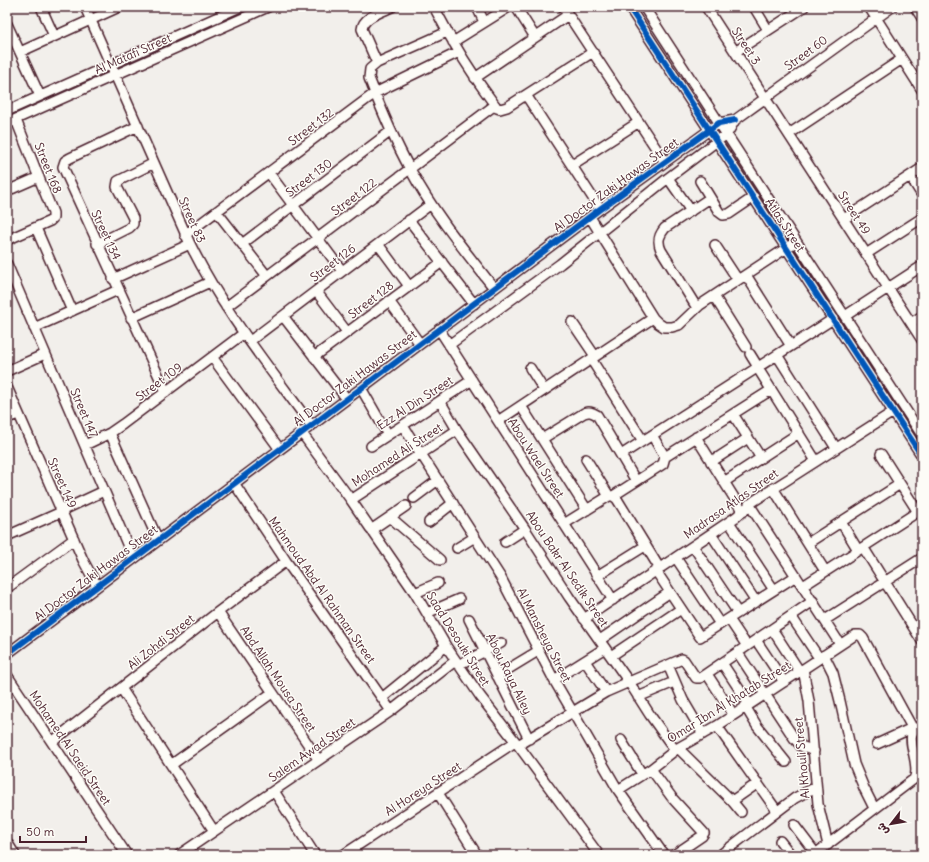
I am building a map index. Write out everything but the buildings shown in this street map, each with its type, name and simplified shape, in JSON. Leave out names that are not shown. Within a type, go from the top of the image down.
[{"type":"street","points":[[41,7],[54,36]]},
{"type":"street","name":"Street 83","points":[[85,7],[185,235],[210,282],[244,333],[311,425]]},
{"type":"street","points":[[20,52],[119,7]]},
{"type":"street","name":"Al Matafi Street","points":[[7,111],[240,7]]},
{"type":"street","name":"Al Matafi Street","points":[[11,121],[268,7]]},
{"type":"street","points":[[377,63],[362,29],[362,25],[368,18],[392,7]]},
{"type":"street","points":[[434,7],[447,32],[475,78],[495,105],[500,109],[504,109],[593,52]]},
{"type":"street","points":[[477,7],[484,22]]},
{"type":"street","points":[[453,42],[509,7]]},
{"type":"street","points":[[516,7],[535,37]]},
{"type":"street","points":[[563,7],[665,162]]},
{"type":"street","name":"Atlas Street","points":[[629,7],[922,456]]},
{"type":"street","name":"Atlas Street","points":[[644,7],[922,435]]},
{"type":"street","name":"Street 3","points":[[706,7],[765,98]]},
{"type":"street","points":[[754,7],[768,30]]},
{"type":"street","points":[[735,52],[804,7]]},
{"type":"street","points":[[868,7],[902,59],[918,77],[922,90]]},
{"type":"street","name":"Street 60","points":[[726,134],[735,120],[892,7]]},
{"type":"street","points":[[914,7],[922,18]]},
{"type":"street","points":[[475,78],[568,15]]},
{"type":"street","points":[[7,24],[40,96]]},
{"type":"street","points":[[447,32],[373,65],[369,73],[369,78],[391,131],[410,170],[453,236],[494,288]]},
{"type":"street","name":"Street 132","points":[[185,235],[375,93],[459,52]]},
{"type":"street","points":[[789,134],[902,59]]},
{"type":"street","points":[[526,95],[600,209]]},
{"type":"street","name":"Street 49","points":[[765,98],[922,340]]},
{"type":"street","name":"Street 122","points":[[226,307],[495,105]]},
{"type":"street","name":"Street 60","points":[[719,123],[735,120]]},
{"type":"street","name":"Street 168","points":[[11,121],[39,177],[53,213],[53,218],[50,221],[36,228]]},
{"type":"street","points":[[572,165],[639,122]]},
{"type":"street","name":"Al Doctor Zaki Hawas Street","points":[[7,654],[346,398],[600,209],[719,123]]},
{"type":"street","name":"Street 134","points":[[138,126],[70,158],[65,161],[62,167],[166,392]]},
{"type":"street","name":"Street 130","points":[[242,244],[391,131]]},
{"type":"street","name":"Al Doctor Zaki Hawas Street","points":[[449,345],[560,264],[726,134]]},
{"type":"street","points":[[97,244],[129,228],[133,224],[133,218],[117,187],[118,181],[154,163]]},
{"type":"street","points":[[844,219],[922,168]]},
{"type":"street","points":[[269,173],[342,271]]},
{"type":"street","points":[[910,176],[922,195]]},
{"type":"street","points":[[7,191],[39,177]]},
{"type":"street","points":[[668,178],[691,211]]},
{"type":"street","points":[[700,181],[721,214],[726,215],[754,197]]},
{"type":"street","points":[[697,308],[658,245],[661,233],[665,228],[710,198]]},
{"type":"street","name":"Street 126","points":[[250,341],[431,204]]},
{"type":"street","points":[[217,212],[267,276]]},
{"type":"street","points":[[590,217],[653,318],[664,327],[678,325],[697,308],[796,241]]},
{"type":"street","points":[[866,254],[922,218]]},
{"type":"street","points":[[409,220],[474,304]]},
{"type":"street","points":[[7,240],[36,228],[72,311]]},
{"type":"street","points":[[113,279],[190,244]]},
{"type":"street","points":[[378,244],[409,286]]},
{"type":"street","points":[[715,245],[738,280]]},
{"type":"street","name":"Street 128","points":[[314,357],[442,262]]},
{"type":"street","name":"Street 147","points":[[7,264],[10,278],[34,328],[133,558]]},
{"type":"street","points":[[845,316],[922,266]]},
{"type":"street","points":[[746,275],[791,346]]},
{"type":"street","points":[[131,318],[210,282]]},
{"type":"street","points":[[34,328],[118,290]]},
{"type":"street","points":[[316,291],[347,332]]},
{"type":"street","points":[[714,296],[816,461]]},
{"type":"street","points":[[389,301],[420,344]]},
{"type":"street","points":[[283,316],[346,398]]},
{"type":"street","points":[[911,323],[922,316]]},
{"type":"street","points":[[498,421],[653,318]]},
{"type":"street","points":[[621,455],[833,319]]},
{"type":"street","points":[[572,322],[643,441]]},
{"type":"street","name":"Abou Wael Street","points":[[439,329],[613,600]]},
{"type":"street","points":[[844,336],[854,330]]},
{"type":"street","name":"Street 109","points":[[85,445],[110,433],[244,333]]},
{"type":"street","points":[[7,371],[45,354]]},
{"type":"street","points":[[777,355],[836,448]]},
{"type":"street","points":[[212,357],[279,448]]},
{"type":"street","points":[[530,368],[544,390]]},
{"type":"street","name":"Ezz Al Din Street","points":[[371,446],[472,380]]},
{"type":"street","name":"Street 149","points":[[7,387],[61,512],[97,586]]},
{"type":"street","points":[[361,388],[388,435]]},
{"type":"street","points":[[564,524],[663,464],[665,457],[772,390]]},
{"type":"street","name":"Abou Bakr Al Sedik Street","points":[[440,401],[457,430],[525,529],[584,619],[676,749],[732,801],[741,812]]},
{"type":"street","points":[[521,406],[587,510]]},
{"type":"street","name":"Madrasa Atlas Street","points":[[584,619],[729,522],[743,512],[749,504],[893,412]]},
{"type":"street","points":[[542,439],[584,413],[593,413],[597,416],[636,481]]},
{"type":"street","points":[[7,418],[18,414]]},
{"type":"street","points":[[733,414],[761,458]]},
{"type":"street","name":"Al Mansheya Street","points":[[403,426],[510,594],[538,651],[572,713],[618,790],[664,855]]},
{"type":"street","name":"Mohamed Ali Street","points":[[351,500],[457,430]]},
{"type":"street","name":"Saad Desouki Street","points":[[301,432],[351,500],[415,593],[446,646],[480,696],[599,855]]},
{"type":"street","points":[[110,433],[158,540]]},
{"type":"street","points":[[724,482],[799,433]]},
{"type":"street","points":[[652,435],[665,457]]},
{"type":"street","points":[[696,437],[743,512]]},
{"type":"street","points":[[711,462],[748,438]]},
{"type":"street","points":[[803,586],[920,510],[880,454]]},
{"type":"street","points":[[586,459],[611,496],[617,499],[670,592],[700,637],[796,576]]},
{"type":"street","points":[[414,498],[438,480]]},
{"type":"street","name":"Mahmoud Abd Al Rahman Street","points":[[234,483],[286,561],[391,711]]},
{"type":"street","points":[[808,543],[900,484]]},
{"type":"street","points":[[773,488],[825,571]]},
{"type":"street","points":[[7,536],[104,491]]},
{"type":"street","points":[[429,522],[453,503]]},
{"type":"street","points":[[749,504],[840,644]]},
{"type":"street","points":[[371,530],[406,506]]},
{"type":"street","points":[[390,517],[440,560]]},
{"type":"street","points":[[729,522],[774,590]]},
{"type":"street","points":[[841,522],[884,582],[922,641]]},
{"type":"street","points":[[505,542],[525,529]]},
{"type":"street","points":[[711,534],[756,602]]},
{"type":"street","points":[[457,548],[475,537]]},
{"type":"street","points":[[8,587],[74,539]]},
{"type":"street","points":[[597,576],[645,546]]},
{"type":"street","points":[[693,546],[738,613]]},
{"type":"street","points":[[676,558],[720,624]]},
{"type":"street","points":[[825,620],[922,558]]},
{"type":"street","name":"Ali Zohdi Street","points":[[52,742],[218,612],[286,561]]},
{"type":"street","points":[[415,593],[438,583]]},
{"type":"street","points":[[600,640],[670,592]]},
{"type":"street","points":[[427,613],[459,599]]},
{"type":"street","points":[[733,714],[707,674],[813,601]]},
{"type":"street","points":[[611,656],[681,609]]},
{"type":"street","name":"Abd Allah Mousa Street","points":[[218,612],[318,759]]},
{"type":"street","points":[[791,616],[833,673],[854,764],[874,808]]},
{"type":"street","name":"Abou Raya Alley","points":[[469,619],[529,739]]},
{"type":"street","points":[[729,619],[747,646]]},
{"type":"street","points":[[772,629],[801,670]]},
{"type":"street","name":"Omar Ibn Al Khatab Street","points":[[618,790],[651,769],[676,749],[703,734],[766,694],[853,635],[858,634],[862,636],[913,730]]},
{"type":"street","points":[[756,640],[784,682]]},
{"type":"street","name":"Salem Awad Street","points":[[179,855],[274,791],[318,759],[391,711],[457,663],[485,652],[501,643]]},
{"type":"street","points":[[382,698],[446,646]]},
{"type":"street","points":[[554,680],[605,648]]},
{"type":"street","points":[[497,676],[538,651]]},
{"type":"street","points":[[738,653],[794,738],[801,746],[814,751]]},
{"type":"street","name":"Al Horeya Street","points":[[343,855],[517,744],[529,739],[606,692],[683,659],[696,678],[700,678],[707,674]]},
{"type":"street","points":[[585,661],[606,692]]},
{"type":"street","points":[[722,663],[747,705],[757,726],[786,762]]},
{"type":"street","points":[[668,666],[683,700],[703,734]]},
{"type":"street","name":"Al Khouli Street","points":[[801,670],[809,701],[818,804],[828,845]]},
{"type":"street","name":"Mohamed Al Saeid Street","points":[[7,675],[127,855]]},
{"type":"street","points":[[638,696],[674,682]]},
{"type":"street","points":[[121,688],[214,831]]},
{"type":"street","points":[[171,765],[272,693]]},
{"type":"street","points":[[877,744],[922,725]]},
{"type":"street","points":[[716,726],[777,811]]},
{"type":"street","points":[[794,825],[815,854],[912,780],[915,777],[916,772],[912,736],[913,730]]},
{"type":"street","points":[[621,740],[642,774]]},
{"type":"street","points":[[651,769],[673,800],[704,833],[702,836],[674,855]]},
{"type":"street","points":[[732,801],[758,783]]},
{"type":"street","points":[[720,855],[795,798],[816,787]]},
{"type":"street","points":[[790,790],[795,798]]},
{"type":"street","points":[[274,791],[315,855]]},
{"type":"street","points":[[438,793],[478,855]]},
{"type":"street","points":[[780,841],[792,855]]},
{"type":"street","points":[[7,842],[15,855]]},
{"type":"cycle path","points":[[629,7],[922,456]]},
{"type":"cycle path","points":[[7,654],[600,209],[719,123],[735,120]]}]
